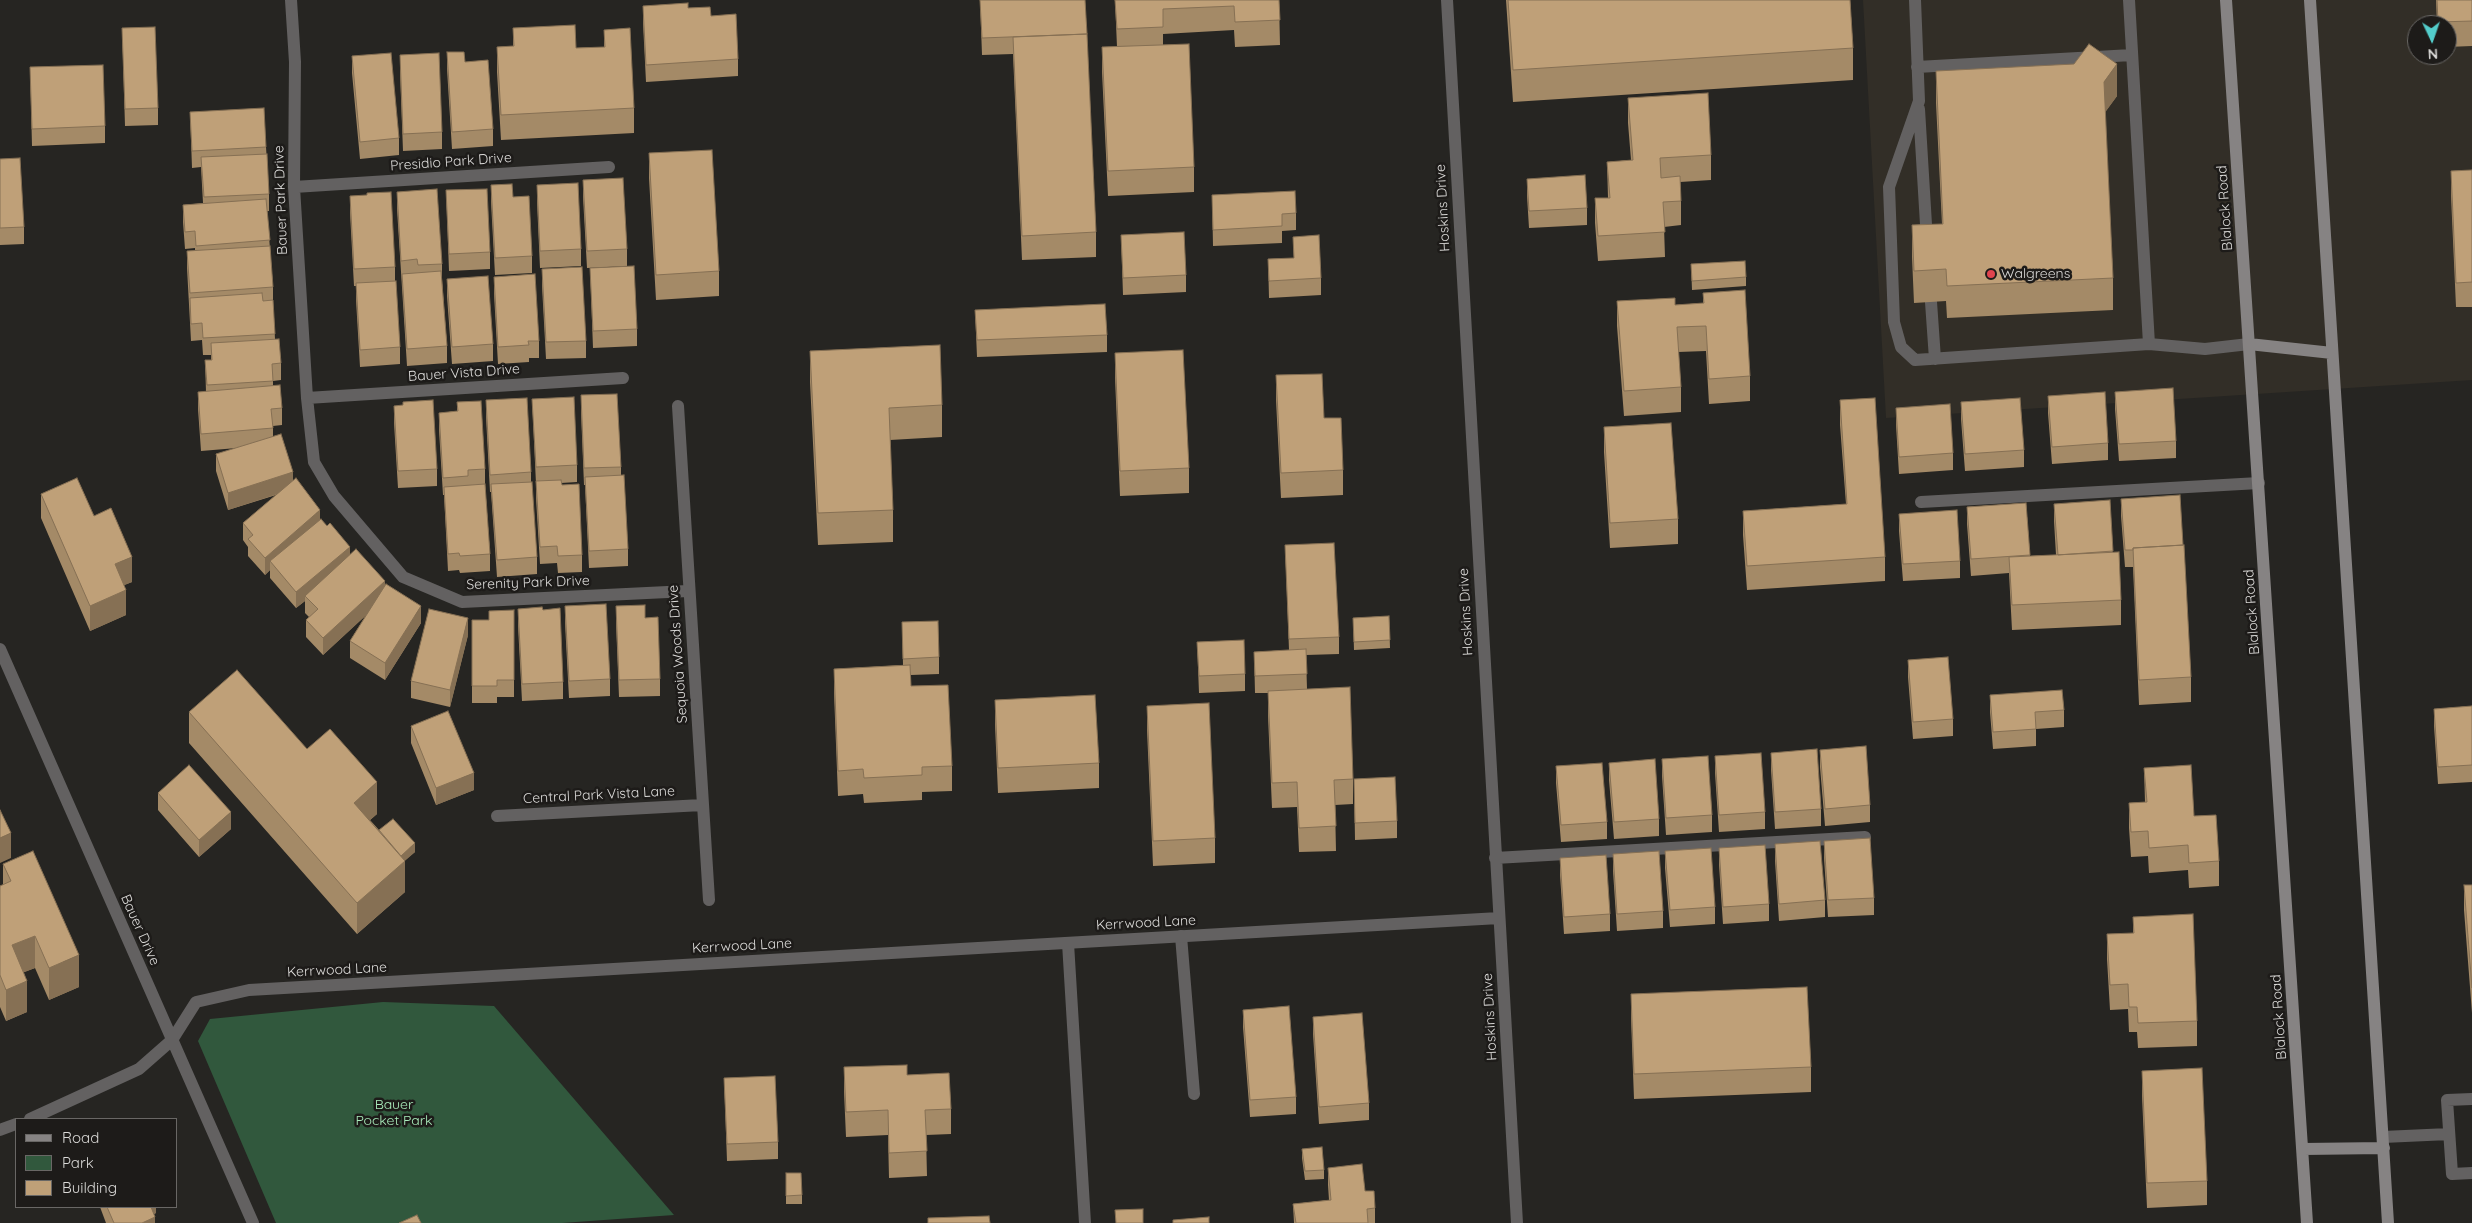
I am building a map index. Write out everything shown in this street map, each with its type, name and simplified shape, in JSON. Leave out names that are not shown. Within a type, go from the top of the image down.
[{"type":"main road","name":"Blalock Road","points":[[2226,0],[2307,1223]]},
{"type":"main road","points":[[2310,0],[2388,1223]]},
{"type":"main road","points":[[2249,344],[2332,353]]},
{"type":"main road","points":[[2303,1149],[2383,1143]]},
{"type":"street","name":"Bauer Park Drive","points":[[291,0],[295,62],[294,187],[307,398]]},
{"type":"street","name":"Hoskins Drive","points":[[1447,0],[1517,1223]]},
{"type":"street","points":[[1915,0],[1928,256]]},
{"type":"street","points":[[2129,0],[2149,344]]},
{"type":"street","points":[[1917,67],[2132,55]]},
{"type":"street","points":[[1919,102],[1889,187],[1894,322],[1901,347],[1914,360],[2149,344],[2205,349],[2249,344]]},
{"type":"street","name":"Presidio Park Drive","points":[[294,187],[609,167]]},
{"type":"street","points":[[1931,302],[1935,359]]},
{"type":"street","name":"Bauer Vista Drive","points":[[307,398],[623,378]]},
{"type":"street","name":"Serenity Park Drive","points":[[307,398],[314,462],[334,496],[403,577],[462,602],[688,591]]},
{"type":"street","name":"Sequoia Woods Drive","points":[[678,406],[688,591],[709,900]]},
{"type":"street","points":[[1921,502],[2258,483]]},
{"type":"street","name":"Bauer Drive","points":[[0,649],[253,1223]]},
{"type":"street","name":"Central Park Vista Lane","points":[[496,816],[702,805]]},
{"type":"street","points":[[1495,858],[1864,837]]},
{"type":"street","name":"Kerrwood Lane","points":[[32,1118],[139,1069],[172,1040],[196,1002],[249,990],[1499,918]]},
{"type":"street","points":[[1181,936],[1194,1094]]},
{"type":"street","points":[[1068,943],[1085,1223]]},
{"type":"street","points":[[2472,1099],[2447,1100],[2452,1174],[2472,1173]]},
{"type":"street","points":[[0,1130],[15,1124]]},
{"type":"street","points":[[2383,1143],[2449,1134]]},
{"type":"shaded area","points":[[1863,0],[2472,0],[2472,380],[1886,418]]},
{"type":"green space","name":"Bauer Pocket Park","points":[[383,1002],[494,1006],[674,1215],[562,1223],[276,1223],[198,1041],[210,1019]]},
{"type":"building","points":[[980,0],[1085,0],[1087,34],[982,38]]},
{"type":"building","points":[[1115,0],[1279,0],[1280,20],[1235,22],[1234,6],[1163,9],[1163,27],[1117,29]]},
{"type":"building","points":[[1508,0],[1850,0],[1853,48],[1513,70]]},
{"type":"building","points":[[2437,0],[2472,0],[2472,21],[2457,21],[2457,15],[2438,15]]},
{"type":"building","points":[[688,3],[688,8],[710,7],[711,16],[736,14],[738,59],[646,65],[643,6]]},
{"type":"building","points":[[575,25],[576,48],[605,47],[604,30],[630,28],[634,108],[501,115],[497,47],[514,46],[513,28]]},
{"type":"building","points":[[155,27],[158,108],[125,109],[122,28]]},
{"type":"building","points":[[1087,34],[1096,232],[1022,236],[1013,37]]},
{"type":"building","points":[[1189,44],[1194,167],[1108,171],[1102,47]]},
{"type":"building","name":"Walgreens","points":[[2089,44],[2117,64],[2104,82],[2113,278],[1947,286],[1946,269],[1914,271],[1912,225],[1943,224],[1936,71],[2074,64]]},
{"type":"building","points":[[447,52],[464,52],[465,62],[488,60],[493,129],[452,132]]},
{"type":"building","points":[[391,53],[399,138],[360,142],[352,56]]},
{"type":"building","points":[[439,53],[442,132],[403,134],[400,55]]},
{"type":"building","points":[[103,65],[105,126],[32,129],[30,67]]},
{"type":"building","points":[[1708,93],[1711,155],[1660,158],[1661,178],[1680,176],[1681,201],[1663,202],[1665,232],[1598,236],[1595,198],[1610,198],[1607,162],[1633,160],[1628,98]]},
{"type":"building","points":[[264,108],[266,147],[192,151],[190,112]]},
{"type":"building","points":[[712,150],[719,271],[656,275],[649,153]]},
{"type":"building","points":[[267,154],[269,194],[204,197],[201,157]]},
{"type":"building","points":[[20,158],[24,227],[0,228],[0,159]]},
{"type":"building","points":[[2472,170],[2472,282],[2456,283],[2451,171]]},
{"type":"building","points":[[1585,175],[1587,208],[1529,211],[1527,179]]},
{"type":"building","points":[[623,178],[627,249],[587,251],[583,180]]},
{"type":"building","points":[[578,183],[581,249],[540,251],[537,185]]},
{"type":"building","points":[[512,184],[513,197],[529,196],[532,256],[495,258],[491,185]]},
{"type":"building","points":[[437,189],[442,264],[418,265],[417,259],[401,261],[397,192]]},
{"type":"building","points":[[487,189],[490,252],[449,254],[446,190]]},
{"type":"building","points":[[1295,191],[1296,213],[1282,214],[1282,226],[1213,230],[1212,195]]},
{"type":"building","points":[[391,192],[395,267],[354,269],[350,196]]},
{"type":"building","points":[[266,199],[270,240],[196,246],[195,231],[185,232],[183,205]]},
{"type":"building","points":[[1184,232],[1186,275],[1123,278],[1121,235]]},
{"type":"building","points":[[1319,235],[1321,278],[1269,281],[1268,259],[1294,258],[1293,237]]},
{"type":"building","points":[[270,246],[273,287],[190,293],[187,251]]},
{"type":"building","points":[[1745,261],[1746,277],[1692,281],[1691,264]]},
{"type":"building","points":[[634,266],[637,329],[593,331],[590,268]]},
{"type":"building","points":[[582,267],[586,341],[546,342],[542,269]]},
{"type":"building","points":[[441,271],[447,346],[407,349],[402,274]]},
{"type":"building","points":[[535,274],[539,341],[528,341],[529,345],[498,347],[494,277]]},
{"type":"building","points":[[488,276],[493,344],[452,347],[447,279]]},
{"type":"building","points":[[396,281],[400,347],[360,350],[356,283]]},
{"type":"building","points":[[1745,290],[1750,376],[1709,379],[1706,326],[1677,327],[1681,387],[1624,391],[1617,301],[1675,298],[1675,305],[1704,303],[1703,293]]},
{"type":"building","points":[[262,293],[263,301],[273,300],[275,334],[203,338],[202,323],[191,324],[190,298]]},
{"type":"building","points":[[1105,304],[1107,335],[977,340],[975,310]]},
{"type":"building","points":[[279,339],[281,363],[272,364],[273,381],[207,385],[205,360],[212,360],[211,343]]},
{"type":"building","points":[[940,345],[942,405],[889,408],[893,510],[818,513],[810,351]]},
{"type":"building","points":[[1183,350],[1189,468],[1120,471],[1115,353]]},
{"type":"building","points":[[1322,374],[1324,418],[1341,418],[1343,470],[1281,473],[1276,375]]},
{"type":"building","points":[[280,385],[282,408],[271,409],[273,428],[201,434],[198,392]]},
{"type":"building","points":[[2173,388],[2176,441],[2119,444],[2115,392]]},
{"type":"building","points":[[2105,392],[2108,443],[2052,447],[2048,396]]},
{"type":"building","points":[[617,394],[621,467],[584,468],[581,395]]},
{"type":"building","points":[[574,397],[577,465],[536,467],[532,399]]},
{"type":"building","points":[[527,398],[531,472],[490,475],[486,400]]},
{"type":"building","points":[[1875,398],[1885,557],[1747,566],[1743,511],[1847,504],[1840,400]]},
{"type":"building","points":[[2020,398],[2024,450],[1965,454],[1961,402]]},
{"type":"building","points":[[433,400],[437,469],[398,471],[394,406],[403,405],[403,402]]},
{"type":"building","points":[[481,401],[485,469],[468,470],[468,476],[443,478],[439,413],[458,411],[457,402]]},
{"type":"building","points":[[1950,404],[1953,453],[1899,457],[1896,408]]},
{"type":"building","points":[[1671,423],[1678,519],[1610,523],[1604,427]]},
{"type":"building","points":[[281,434],[293,472],[228,493],[216,454]]},
{"type":"building","points":[[624,475],[628,549],[589,551],[585,477]]},
{"type":"building","points":[[77,478],[94,516],[111,508],[132,557],[115,564],[126,590],[90,606],[41,494]]},
{"type":"building","points":[[296,478],[320,510],[265,558],[248,539],[253,535],[243,523]]},
{"type":"building","points":[[561,480],[562,485],[579,484],[582,555],[558,556],[557,546],[540,547],[536,481]]},
{"type":"building","points":[[532,482],[537,557],[497,560],[491,484]]},
{"type":"building","points":[[485,484],[490,554],[460,556],[459,553],[448,554],[444,487]]},
{"type":"building","points":[[2180,495],[2183,545],[2125,550],[2121,499]]},
{"type":"building","points":[[2110,500],[2113,551],[2058,555],[2054,504]]},
{"type":"building","points":[[2026,503],[2030,555],[1971,559],[1967,507]]},
{"type":"building","points":[[1957,510],[1960,561],[1903,564],[1899,514]]},
{"type":"building","points":[[321,519],[327,526],[330,523],[350,547],[296,592],[270,561]]},
{"type":"building","points":[[1334,543],[1339,637],[1289,639],[1285,545]]},
{"type":"building","points":[[2184,545],[2191,677],[2139,680],[2133,548]]},
{"type":"building","points":[[356,549],[385,581],[323,638],[306,620],[318,609],[305,596]]},
{"type":"building","points":[[2119,552],[2121,600],[2012,605],[2009,557]]},
{"type":"building","points":[[386,584],[421,606],[385,663],[350,641]]},
{"type":"building","points":[[606,604],[610,679],[569,681],[565,606]]},
{"type":"building","points":[[645,605],[645,618],[658,617],[660,679],[619,680],[616,606]]},
{"type":"building","points":[[542,607],[543,610],[560,608],[563,682],[522,684],[518,609]]},
{"type":"building","points":[[429,609],[468,618],[450,690],[411,681]]},
{"type":"building","points":[[514,610],[514,680],[497,680],[497,686],[472,686],[472,620],[489,620],[489,611]]},
{"type":"building","points":[[1389,616],[1390,640],[1354,642],[1353,618]]},
{"type":"building","points":[[938,621],[939,657],[903,659],[902,622]]},
{"type":"building","points":[[1244,640],[1245,674],[1199,676],[1197,642]]},
{"type":"building","points":[[1306,649],[1307,674],[1255,676],[1254,652]]},
{"type":"building","points":[[1948,657],[1953,719],[1913,722],[1908,660]]},
{"type":"building","points":[[910,665],[911,686],[948,685],[952,766],[922,767],[922,775],[864,778],[863,769],[838,771],[834,669]]},
{"type":"building","points":[[237,670],[307,749],[330,729],[377,782],[354,803],[405,861],[357,903],[189,712]]},
{"type":"building","points":[[1350,687],[1353,779],[1334,780],[1336,826],[1299,828],[1297,782],[1272,783],[1268,691]]},
{"type":"building","points":[[2062,690],[2064,710],[2035,712],[2036,729],[1993,732],[1990,695]]},
{"type":"building","points":[[1095,695],[1099,763],[998,768],[995,700]]},
{"type":"building","points":[[1209,703],[1215,838],[1153,841],[1147,706]]},
{"type":"building","points":[[2472,706],[2472,765],[2438,767],[2434,709]]},
{"type":"building","points":[[448,711],[474,773],[436,788],[411,726]]},
{"type":"building","points":[[1866,746],[1870,805],[1825,809],[1820,750]]},
{"type":"building","points":[[1817,749],[1821,809],[1775,812],[1771,753]]},
{"type":"building","points":[[1761,753],[1765,812],[1719,815],[1715,756]]},
{"type":"building","points":[[1708,756],[1712,815],[1666,818],[1662,759]]},
{"type":"building","points":[[1655,759],[1659,819],[1614,822],[1609,763]]},
{"type":"building","points":[[1602,763],[1607,822],[1561,825],[1556,766]]},
{"type":"building","points":[[189,765],[231,812],[199,840],[158,793]]},
{"type":"building","points":[[2191,765],[2194,816],[2216,815],[2219,861],[2189,863],[2188,845],[2149,848],[2148,831],[2131,832],[2129,803],[2147,802],[2144,768]]},
{"type":"building","points":[[1395,777],[1397,821],[1355,823],[1354,779]]},
{"type":"building","points":[[0,810],[11,833],[0,838]]},
{"type":"building","points":[[393,819],[415,843],[401,856],[379,830]]},
{"type":"building","points":[[1870,838],[1874,898],[1828,900],[1824,841]]},
{"type":"building","points":[[1820,841],[1825,900],[1779,904],[1775,844]]},
{"type":"building","points":[[1765,845],[1769,904],[1723,907],[1719,848]]},
{"type":"building","points":[[1711,848],[1715,907],[1670,910],[1665,851]]},
{"type":"building","points":[[33,851],[79,955],[49,968],[35,936],[12,945],[27,981],[6,990],[0,975],[0,886],[11,881],[3,864]]},
{"type":"building","points":[[1659,851],[1663,911],[1617,914],[1613,854]]},
{"type":"building","points":[[1606,855],[1610,914],[1564,917],[1560,858]]},
{"type":"building","points":[[2464,885],[2472,885],[2472,988]]},
{"type":"building","points":[[2193,914],[2197,1021],[2138,1023],[2137,1007],[2129,1007],[2128,984],[2110,985],[2107,934],[2134,933],[2133,917]]},
{"type":"building","points":[[1807,987],[1811,1067],[1634,1074],[1631,994]]},
{"type":"building","points":[[1289,1006],[1296,1097],[1250,1100],[1243,1010]]},
{"type":"building","points":[[1362,1013],[1369,1103],[1319,1107],[1313,1017]]},
{"type":"building","points":[[907,1065],[907,1075],[949,1073],[951,1109],[925,1110],[927,1151],[889,1153],[888,1110],[846,1112],[844,1067]]},
{"type":"building","points":[[2202,1068],[2207,1181],[2147,1183],[2142,1071]]},
{"type":"building","points":[[775,1076],[778,1142],[727,1144],[724,1078]]},
{"type":"building","points":[[1322,1147],[1324,1170],[1305,1171],[1302,1149]]},
{"type":"building","points":[[1362,1164],[1365,1191],[1374,1191],[1375,1208],[1367,1209],[1368,1223],[1296,1223],[1293,1204],[1331,1200],[1328,1168]]},
{"type":"building","points":[[786,1173],[801,1173],[802,1195],[786,1196]]},
{"type":"building","points":[[107,1208],[151,1208],[155,1217],[142,1223],[114,1223]]},
{"type":"building","points":[[1143,1209],[1143,1223],[1116,1223],[1115,1210]]},
{"type":"building","points":[[417,1215],[421,1223],[399,1223]]},
{"type":"building","points":[[989,1216],[990,1223],[928,1223],[928,1218]]},
{"type":"building","points":[[1209,1217],[1209,1223],[1173,1223],[1173,1220]]},
{"type":"place","name":"Walgreens","points":[[1991,274]]}]
